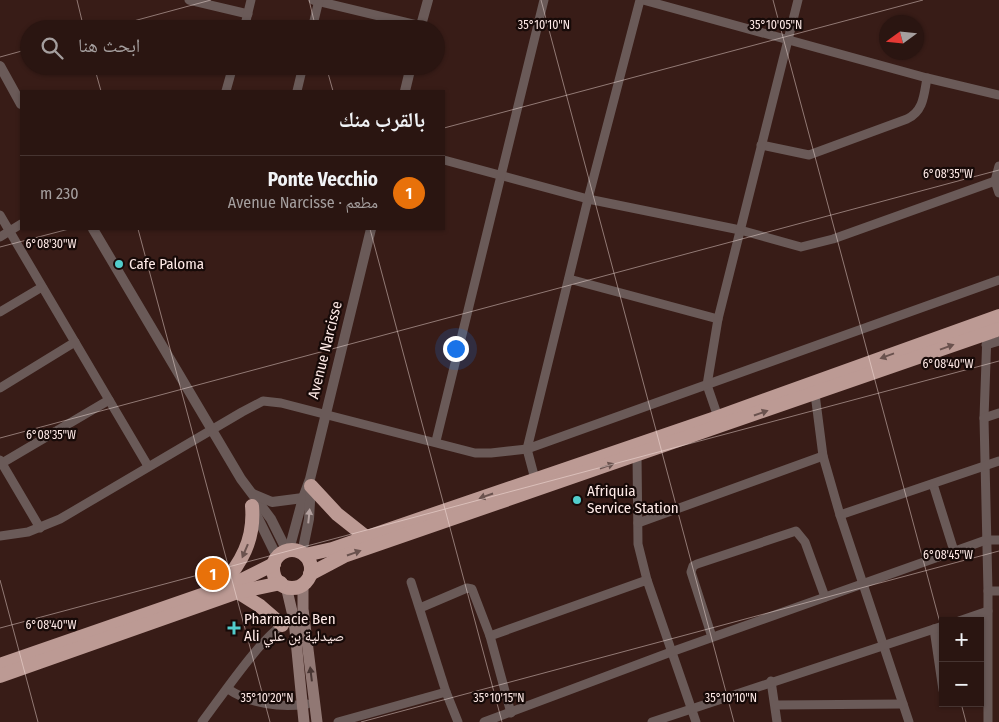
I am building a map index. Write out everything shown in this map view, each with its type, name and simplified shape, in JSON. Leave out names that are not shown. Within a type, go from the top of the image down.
[{"type":"highway","points":[[0,665],[246,579],[289,555],[332,549],[718,416],[999,316]]},
{"type":"highway","points":[[0,676],[238,592],[283,585],[295,587],[344,556],[815,394],[991,336]]},
{"type":"highway","points":[[311,483],[337,514],[366,537]]},
{"type":"highway","points":[[219,588],[239,564],[248,546],[252,526],[252,500]]},
{"type":"highway","points":[[289,555],[310,564],[307,579]]},
{"type":"highway","points":[[283,585],[274,571],[289,555]]},
{"type":"highway","points":[[238,592],[288,623]]},
{"type":"main road","points":[[307,579],[303,609],[317,722]]},
{"type":"main road","points":[[283,585],[304,722]]},
{"type":"street","points":[[189,0],[248,14]]},
{"type":"street","points":[[246,20],[251,0]]},
{"type":"street","points":[[314,20],[317,0],[393,20]]},
{"type":"street","points":[[422,20],[428,0]]},
{"type":"street","points":[[436,441],[544,0]]},
{"type":"street","points":[[535,479],[527,448],[588,199],[641,0],[926,78],[999,95]]},
{"type":"street","points":[[718,416],[707,385],[718,319],[798,0]]},
{"type":"street","points":[[0,66],[20,102]]},
{"type":"street","points":[[226,90],[230,75]]},
{"type":"street","points":[[297,90],[301,75]]},
{"type":"street","points":[[405,90],[409,75]]},
{"type":"street","points":[[761,145],[809,155],[907,119],[920,108],[926,78]]},
{"type":"street","points":[[445,160],[588,199],[740,230],[801,247],[811,246],[995,181]]},
{"type":"street","points":[[999,166],[995,181],[999,193]]},
{"type":"street","points":[[0,215],[148,466]]},
{"type":"street","points":[[0,237],[20,225]]},
{"type":"street","points":[[94,230],[242,479],[252,500],[271,519],[289,555]]},
{"type":"street","name":"Avenue Narcisse","points":[[289,555],[309,519],[311,483],[325,413],[371,230]]},
{"type":"street","points":[[569,279],[718,319]]},
{"type":"street","points":[[0,536],[40,528],[81,508],[148,466],[263,402],[281,402],[436,441],[475,453],[491,453],[527,448],[999,280]]},
{"type":"street","points":[[0,312],[42,287]]},
{"type":"street","points":[[988,722],[989,642],[984,418],[991,336],[999,341]]},
{"type":"street","points":[[0,388],[75,342]]},
{"type":"street","points":[[815,394],[824,456],[840,515],[909,722]]},
{"type":"street","points":[[40,528],[1,462],[109,400]]},
{"type":"street","points":[[984,418],[999,413]]},
{"type":"street","points":[[637,455],[640,557],[690,709],[696,722]]},
{"type":"street","points":[[638,523],[824,456]]},
{"type":"street","points":[[840,515],[999,461]]},
{"type":"street","name":"Avenue Narcisse","points":[[289,555],[303,498],[311,483]]},
{"type":"street","points":[[933,484],[954,551]]},
{"type":"street","points":[[252,500],[272,502],[303,498]]},
{"type":"street","points":[[712,637],[691,572],[693,566],[697,564],[796,531],[805,542],[825,597]]},
{"type":"street","points":[[484,722],[712,637],[954,551],[986,540],[999,540]]},
{"type":"street","points":[[490,636],[647,580]]},
{"type":"street","points":[[412,582],[446,692],[458,722]]},
{"type":"street","points":[[420,608],[467,588],[472,589],[490,636],[511,713]]},
{"type":"street","points":[[988,591],[999,591]]},
{"type":"street","points":[[971,617],[988,611]]},
{"type":"street","points":[[202,722],[237,675],[288,623]]},
{"type":"street","points":[[652,722],[771,681],[939,627]]},
{"type":"street","points":[[989,642],[999,642]]},
{"type":"street","points":[[771,681],[777,722]]},
{"type":"street","points":[[228,688],[245,698],[279,705],[315,703]]},
{"type":"street","points":[[338,722],[446,692]]},
{"type":"street","points":[[776,705],[903,704]]},
{"type":"place","name":"Cafe Paloma","points":[[119,264]]},
{"type":"place","name":"Afriquia Service Station","points":[[577,500]]},
{"type":"place","name":"Ponte Vecchio","points":[[213,574]]},
{"type":"place","name":"Pharmacie Ben Ali صيدلية بن علي","points":[[234,628]]}]
